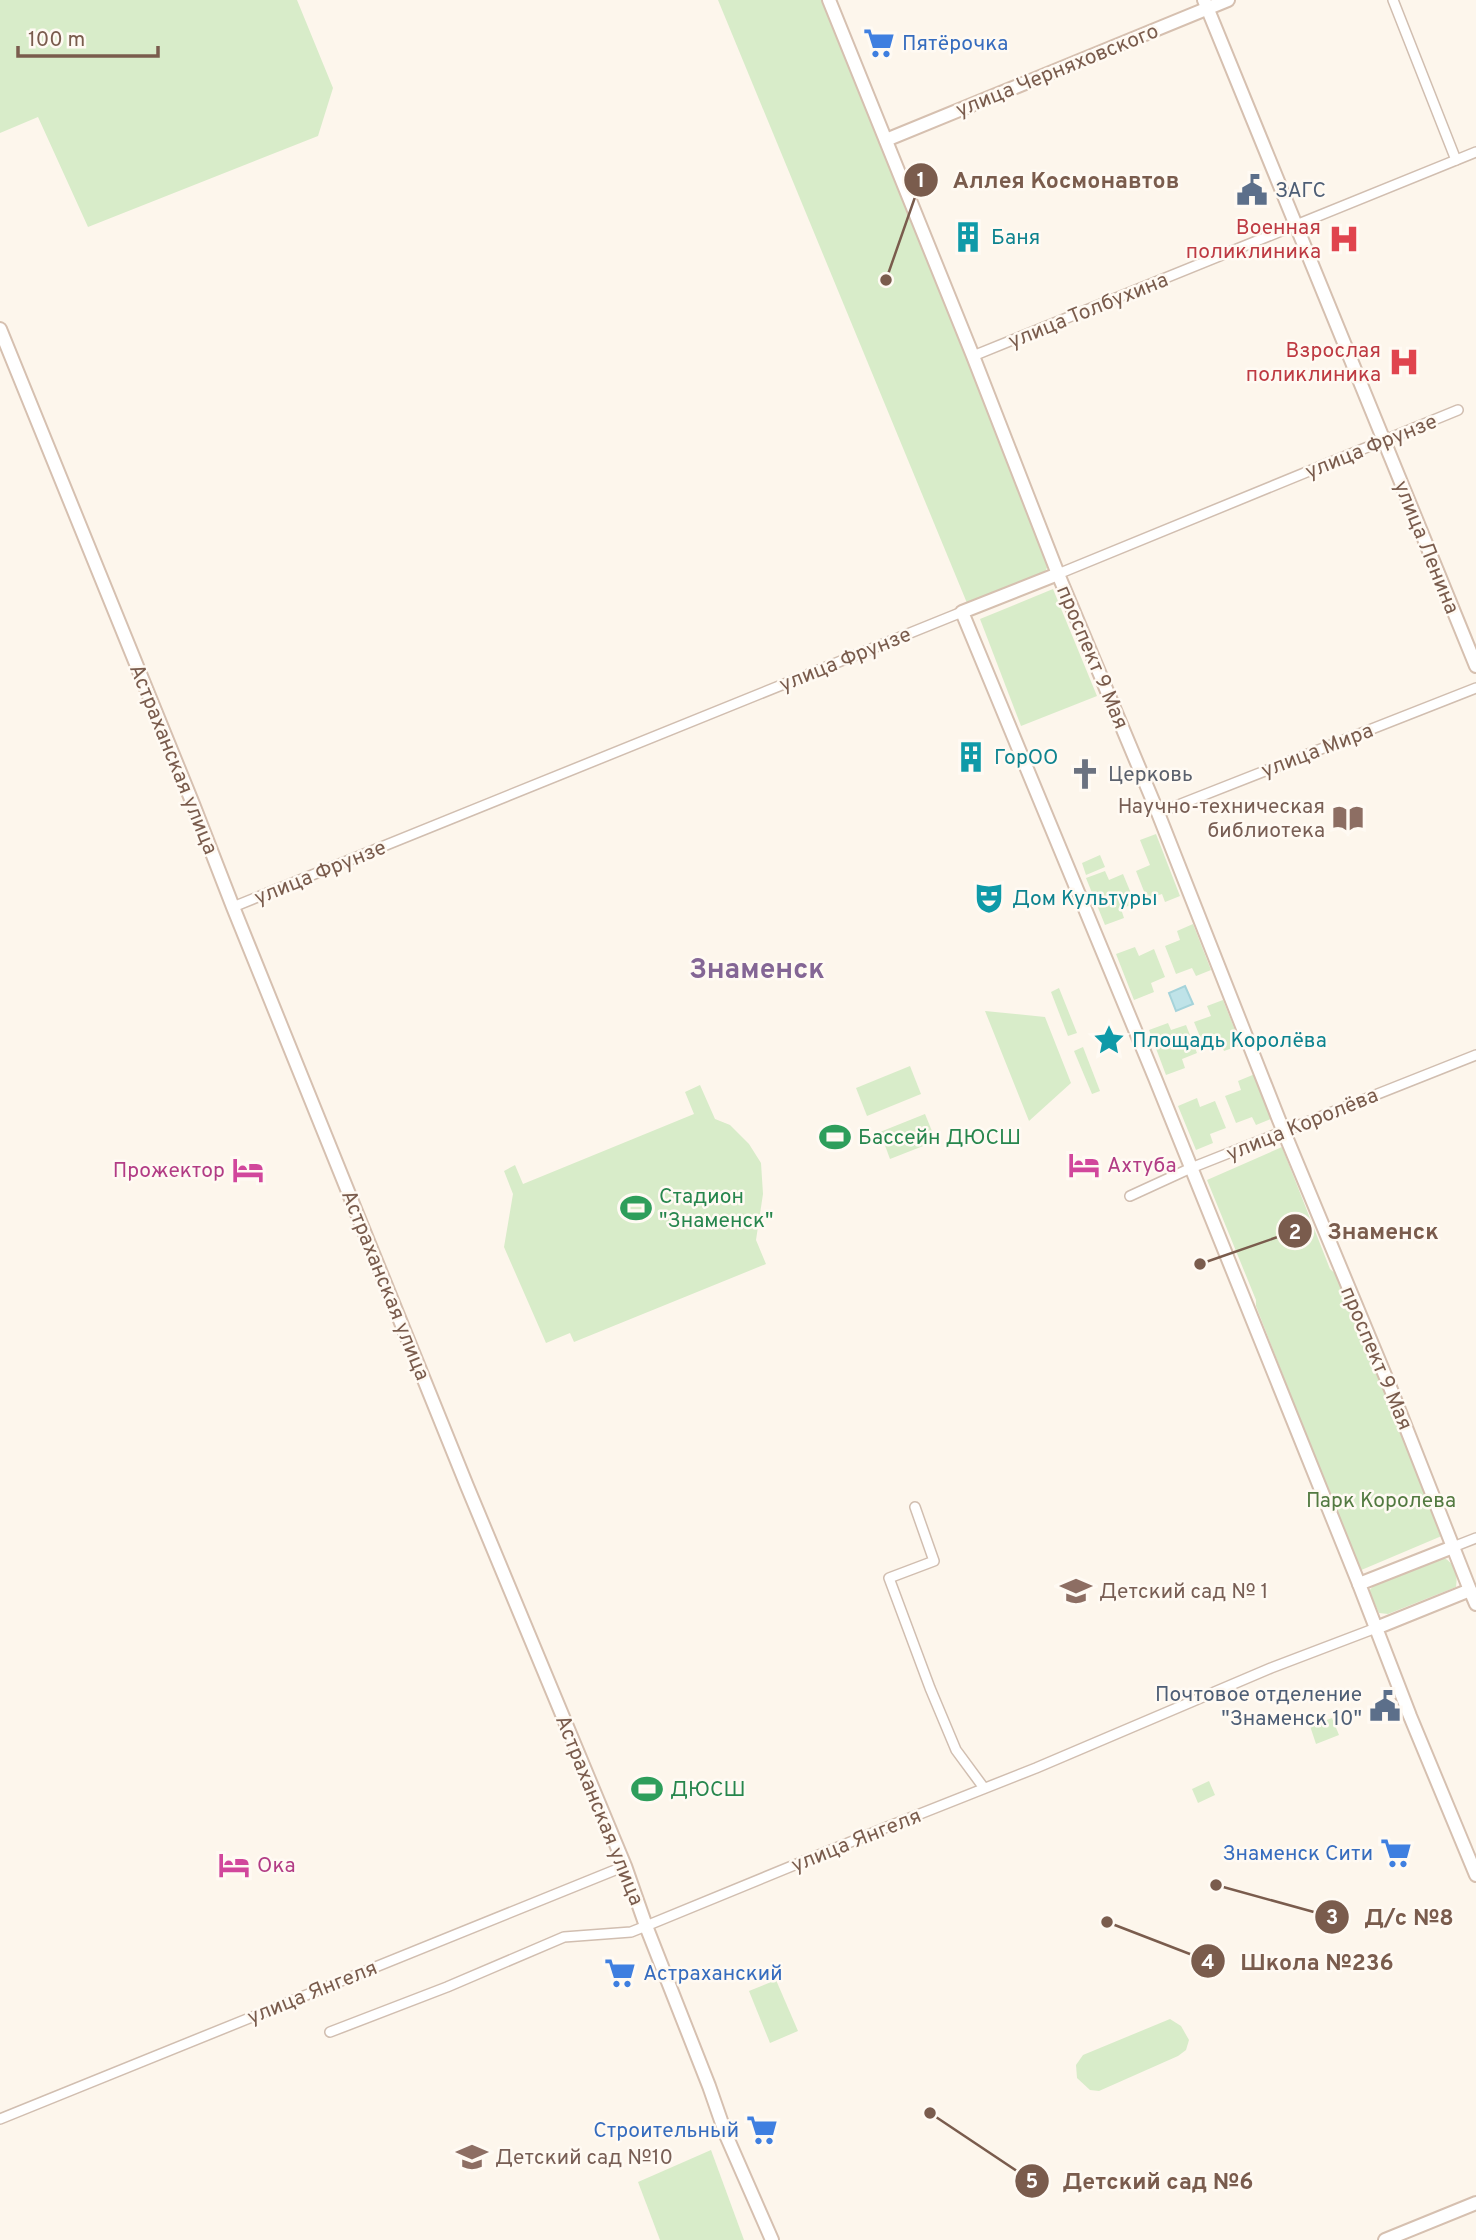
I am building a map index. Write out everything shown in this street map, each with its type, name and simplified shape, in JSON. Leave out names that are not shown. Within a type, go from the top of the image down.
[{"type":"street","name":"проспект 9 Мая","points":[[829,0],[1058,574],[1158,813],[1470,1590]]},
{"type":"street","name":"улица Черняховского","points":[[886,140],[1206,4],[1228,0]]},
{"type":"street","points":[[1393,0],[1456,160]]},
{"type":"street","name":"улица Ленина","points":[[1206,4],[1476,666]]},
{"type":"street","name":"улица Толбухина","points":[[973,356],[1476,152]]},
{"type":"street","name":"Астраханская улица","points":[[0,329],[467,1486],[625,1866],[726,2135],[772,2240]]},
{"type":"street","name":"улица Фрунзе","points":[[233,907],[1458,410]]},
{"type":"street","points":[[962,612],[1191,1168],[1476,1875]]},
{"type":"street","name":"улица Мира","points":[[1158,813],[1476,688]]},
{"type":"street","name":"улица Королёва","points":[[1129,1196],[1191,1168],[1476,1055]]},
{"type":"street","points":[[915,1507],[934,1561],[889,1578],[956,1750],[984,1788]]},
{"type":"street","points":[[1359,1584],[1476,1538]]},
{"type":"street","points":[[1376,1628],[1470,1590],[1476,1604]]},
{"type":"street","name":"улица Янгеля","points":[[330,2032],[447,1987],[564,1937],[631,1932],[1036,1768],[1271,1668],[1376,1628]]},
{"type":"street","name":"улица Янгеля","points":[[0,2119],[625,1866]]},
{"type":"street","points":[[1385,2240],[1476,2203]]},
{"type":"green space","points":[[0,0],[297,0],[333,88],[318,136],[88,227],[38,117],[0,133]]},
{"type":"green space","points":[[718,0],[825,0],[1051,559],[1045,572],[967,603]]},
{"type":"green space","points":[[1053,589],[1097,696],[1021,726],[980,619]]},
{"type":"green space","points":[[1156,834],[1180,896],[1165,902],[1162,894],[1147,899],[1136,871],[1150,865],[1140,840]]},
{"type":"green space","points":[[1100,855],[1105,867],[1086,875],[1082,863]]},
{"type":"green space","points":[[1105,871],[1109,880],[1123,874],[1135,903],[1121,909],[1124,918],[1105,925],[1086,878]]},
{"type":"green space","points":[[1193,924],[1211,970],[1196,976],[1192,968],[1176,974],[1165,946],[1180,940],[1177,931]]},
{"type":"green space","points":[[1135,947],[1139,956],[1154,949],[1165,977],[1151,983],[1154,992],[1134,1000],[1116,954]]},
{"type":"green space","points":[[1059,988],[1077,1033],[1068,1036],[1051,992]]},
{"type":"green space","points":[[1223,1000],[1241,1045],[1224,1051],[1221,1043],[1205,1049],[1194,1022],[1211,1016],[1207,1006]]},
{"type":"green space","points":[[985,1011],[1045,1017],[1071,1083],[1029,1121]]},
{"type":"green space","points":[[1168,1023],[1171,1030],[1186,1025],[1197,1053],[1182,1059],[1185,1068],[1166,1075],[1149,1030]]},
{"type":"green space","points":[[1083,1047],[1100,1091],[1092,1094],[1074,1051]]},
{"type":"green space","points":[[910,1066],[921,1094],[867,1116],[856,1088]]},
{"type":"green space","points":[[1255,1074],[1273,1118],[1256,1125],[1252,1117],[1236,1123],[1225,1096],[1241,1090],[1238,1081]]},
{"type":"green space","name":"Стадион \"Знаменск\"","points":[[700,1085],[715,1119],[730,1125],[749,1144],[761,1163],[763,1194],[756,1240],[766,1264],[574,1342],[570,1333],[546,1343],[504,1247],[513,1194],[504,1171],[515,1165],[523,1184],[694,1114],[685,1092]]},
{"type":"green space","points":[[1197,1098],[1200,1107],[1215,1101],[1226,1128],[1210,1134],[1213,1143],[1196,1150],[1178,1106]]},
{"type":"green space","points":[[925,1114],[936,1141],[890,1159],[880,1132]]},
{"type":"green space","name":"Парк Королева","points":[[1282,1147],[1330,1269],[1337,1275],[1444,1535],[1359,1571],[1256,1306],[1256,1300],[1207,1180]]},
{"type":"green space","points":[[1443,1557],[1455,1569],[1456,1587],[1388,1614],[1379,1613],[1369,1591],[1375,1584]]},
{"type":"green space","points":[[1332,1718],[1339,1735],[1316,1744],[1310,1726]]},
{"type":"green space","points":[[1209,1781],[1215,1795],[1198,1803],[1192,1789]]},
{"type":"green space","points":[[776,1980],[798,2031],[770,2043],[749,1991]]},
{"type":"green space","points":[[1170,2019],[1181,2026],[1189,2040],[1186,2050],[1178,2056],[1099,2091],[1090,2090],[1077,2078],[1076,2065],[1083,2055]]},
{"type":"green space","points":[[711,2150],[744,2240],[660,2240],[638,2182]]},
{"type":"water","points":[[1185,986],[1193,1004],[1176,1011],[1169,993]]},
{"type":"place","name":"Пятёрочка","points":[[879,43]]},
{"type":"place","name":"ЗАГС","points":[[1252,190]]},
{"type":"place","name":"Баня","points":[[968,237]]},
{"type":"place","name":"Военная поликлиника","points":[[1344,239]]},
{"type":"place","name":"Аллея Космонавтов","points":[[886,280]]},
{"type":"place","name":"Взрослая поликлиника","points":[[1404,362]]},
{"type":"place","name":"ГорОО","points":[[971,757]]},
{"type":"place","name":"Церковь","points":[[1085,774]]},
{"type":"place","name":"Научно-техническая библиотека","points":[[1348,818]]},
{"type":"place","name":"Дом Культуры","points":[[989,898]]},
{"type":"place","name":"Площадь Королёва","points":[[1109,1040]]},
{"type":"place","name":"Бассейн ДЮСШ","points":[[835,1137]]},
{"type":"place","name":"Ахтуба","points":[[1084,1165]]},
{"type":"place","name":"Прожектор","points":[[248,1170]]},
{"type":"place","name":"Стадион \"Знаменск\"","points":[[636,1208]]},
{"type":"place","name":"Знаменск","points":[[1200,1264]]},
{"type":"place","name":"Детский сад № 1","points":[[1076,1591]]},
{"type":"place","name":"Почтовое отделение \"Знаменск 10\"","points":[[1385,1706]]},
{"type":"place","name":"ДЮСШ","points":[[647,1789]]},
{"type":"place","name":"Знаменск Сити","points":[[1396,1853]]},
{"type":"place","name":"Ока","points":[[234,1865]]},
{"type":"place","name":"Д/с №8","points":[[1216,1885]]},
{"type":"place","name":"Школа №236","points":[[1107,1922]]},
{"type":"place","name":"Астраханский","points":[[620,1973]]},
{"type":"place","name":"Детский сад №6","points":[[930,2113]]},
{"type":"place","name":"Строительный","points":[[762,2130]]},
{"type":"place","name":"Детский сад №10","points":[[472,2157]]},
{"type":"district","name":"Знаменск","points":[[757,968]]}]
